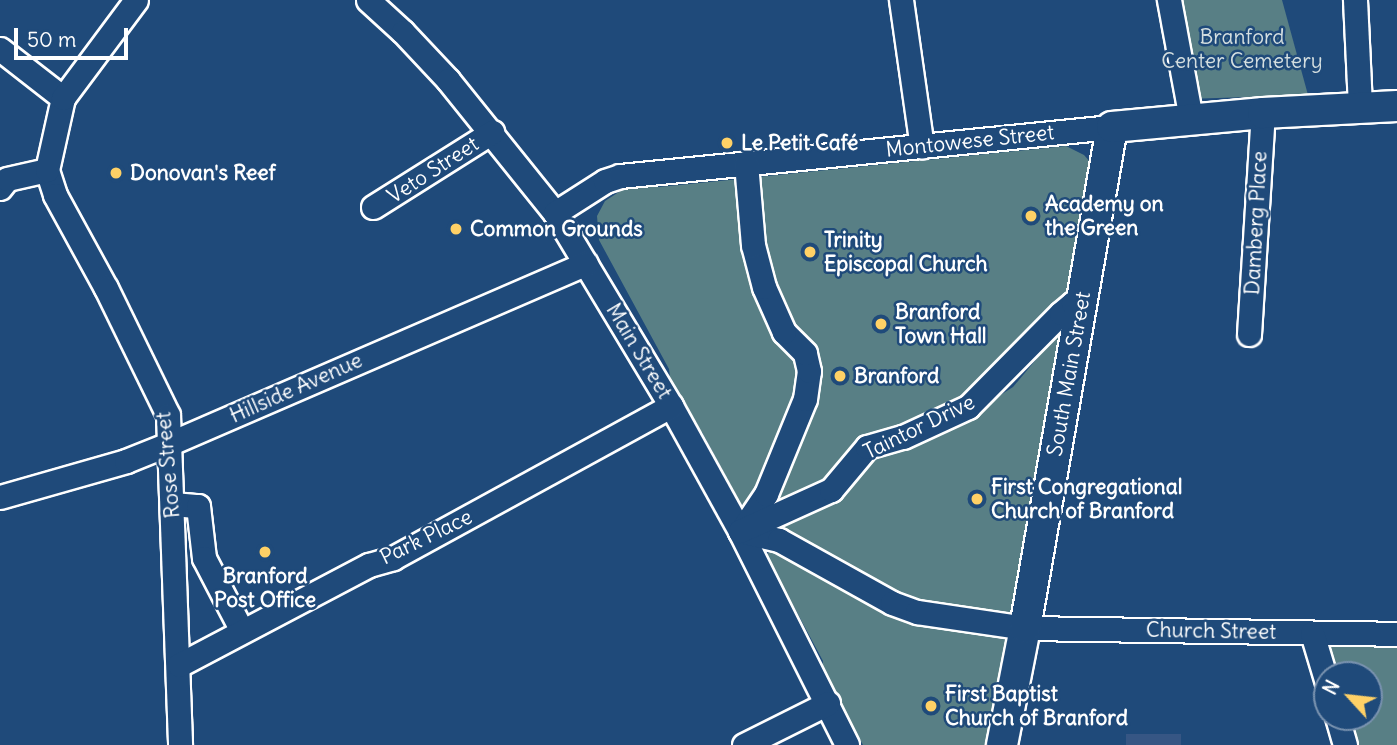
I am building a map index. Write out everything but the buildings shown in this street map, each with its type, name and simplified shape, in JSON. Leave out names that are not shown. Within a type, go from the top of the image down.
[{"type":"main road","name":"Montowese Street","points":[[1112,127],[1263,113],[1397,106]]},
{"type":"main road","name":"South Main Street","points":[[1002,745],[1025,628],[1112,127]]},
{"type":"street","points":[[0,187],[7,179],[47,170],[63,98],[136,0]]},
{"type":"street","name":"Main Street","points":[[368,0],[420,49],[492,132],[555,213],[671,406],[740,531],[848,745]]},
{"type":"street","points":[[901,0],[922,147]]},
{"type":"street","points":[[1169,0],[1191,119]]},
{"type":"street","points":[[1356,0],[1360,107]]},
{"type":"street","points":[[0,49],[63,98]]},
{"type":"street","name":"Damberg Place","points":[[1250,334],[1263,113]]},
{"type":"street","name":"Montowese Street","points":[[555,213],[614,177],[1112,127]]},
{"type":"street","name":"Veto Street","points":[[373,207],[492,132]]},
{"type":"street","points":[[740,531],[766,495],[804,399],[809,371],[805,352],[785,332],[764,287],[753,245],[746,163]]},
{"type":"street","name":"Rose Street","points":[[47,170],[55,195],[168,415],[180,745]]},
{"type":"street","name":"Hillside Avenue","points":[[0,497],[126,461],[586,263]]},
{"type":"street","name":"Taintor Drive","points":[[740,531],[831,490],[867,447],[903,437],[968,407],[1061,313],[1073,303],[1082,300]]},
{"type":"street","name":"Park Place","points":[[179,665],[369,565],[393,558],[671,406]]},
{"type":"street","points":[[173,504],[198,506],[204,558],[242,631]]},
{"type":"street","name":"Church Street","points":[[740,531],[779,540],[904,608],[1025,628],[1397,634]]},
{"type":"street","points":[[1312,633],[1320,661]]},
{"type":"street","points":[[744,745],[828,703]]},
{"type":"shaded area","points":[[1126,734],[1181,734],[1181,745],[1126,745]]},
{"type":"green space","name":"Branford Center Cemetery","points":[[1165,0],[1282,0],[1308,95],[1186,99]]},
{"type":"green space","points":[[1066,146],[1084,155],[1091,163],[1076,285],[1050,314],[965,399],[825,481],[784,499],[738,505],[731,496],[731,486],[702,432],[694,428],[671,385],[669,369],[599,240],[597,216],[605,201],[625,188],[642,183],[659,187]]},
{"type":"green space","points":[[1066,324],[1018,611],[1010,616],[914,600],[779,528],[779,523],[869,453],[960,421],[1013,387],[1039,356],[1039,346]]},
{"type":"green space","points":[[771,549],[831,577],[1010,634],[992,745],[863,745],[822,670],[823,661],[778,577],[768,569],[765,558]]},
{"type":"green space","points":[[1312,633],[1397,634],[1397,745],[1345,745],[1341,731],[1383,731],[1383,661],[1322,661]]},
{"type":"place","name":"Le Petit Café","points":[[727,143]]},
{"type":"place","name":"Donovan's Reef","points":[[116,173]]},
{"type":"place","name":"Academy on the Green","points":[[1031,216]]},
{"type":"place","name":"Common Grounds","points":[[456,229]]},
{"type":"place","name":"Trinity Episcopal Church","points":[[810,252]]},
{"type":"place","name":"Branford Town Hall","points":[[881,324]]},
{"type":"place","name":"Branford","points":[[840,376]]},
{"type":"place","name":"First Congregational Church of Branford","points":[[977,499]]},
{"type":"place","name":"Branford Post Office","points":[[265,552]]},
{"type":"place","name":"First Baptist Church of Branford","points":[[931,706]]}]
